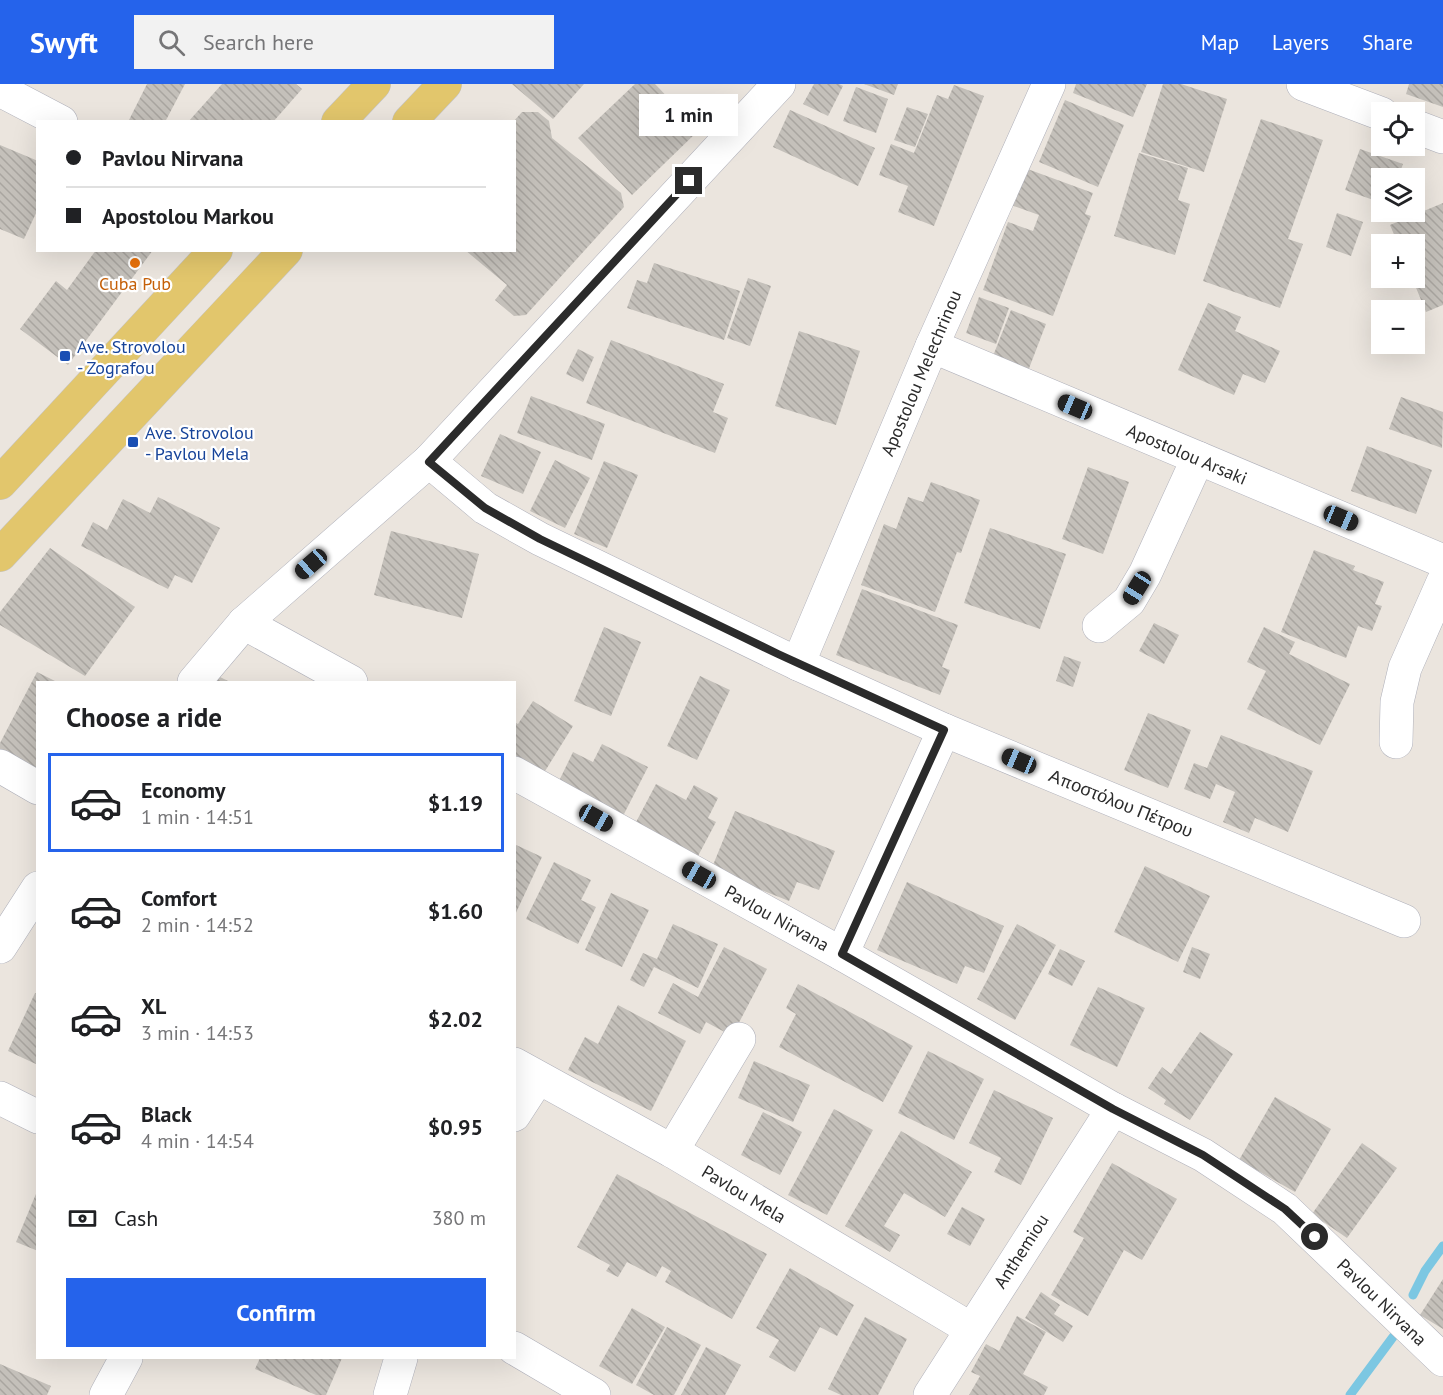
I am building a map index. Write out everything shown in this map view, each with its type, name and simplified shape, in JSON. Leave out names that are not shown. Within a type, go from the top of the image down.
[{"type":"main road","points":[[340,120],[374,84]]},
{"type":"main road","points":[[411,120],[445,84]]},
{"type":"main road","points":[[0,483],[214,252]]},
{"type":"main road","points":[[0,555],[284,252]]},
{"type":"street","points":[[195,681],[244,623],[429,462],[779,84]]},
{"type":"street","name":"Apostolou Melechrinou","points":[[798,664],[932,346],[1049,84]]},
{"type":"street","points":[[1303,84],[1371,110]]},
{"type":"street","points":[[0,90],[57,120]]},
{"type":"street","points":[[1425,130],[1443,137]]},
{"type":"street","name":"Apostolou Arsaki","points":[[932,346],[1443,561]]},
{"type":"street","points":[[1099,626],[1128,601],[1145,574],[1198,459]]},
{"type":"street","name":"Αποστόλου Πέτρου","points":[[429,462],[485,508],[540,539],[798,664],[944,730],[1404,921]]},
{"type":"street","points":[[1396,742],[1397,702],[1405,669],[1443,582]]},
{"type":"street","points":[[244,623],[349,681]]},
{"type":"street","points":[[842,954],[944,730]]},
{"type":"street","points":[[0,766],[36,787]]},
{"type":"street","name":"Pavlou Nirvana","points":[[516,774],[842,954],[1113,1109],[1203,1155],[1285,1209],[1443,1360]]},
{"type":"street","points":[[0,947],[36,891]]},
{"type":"street","points":[[672,1151],[739,1039]]},
{"type":"street","points":[[516,1108],[526,1071]]},
{"type":"street","name":"Pavlou Mela","points":[[526,1071],[672,1151],[971,1329]]},
{"type":"street","points":[[0,1098],[36,1116]]},
{"type":"street","name":"Anthemiou","points":[[930,1395],[1113,1109]]},
{"type":"street","points":[[516,1349],[594,1395]]},
{"type":"street","points":[[106,1395],[125,1359]]},
{"type":"street","points":[[390,1395],[400,1359]]},
{"type":"building","points":[[147,84],[185,84],[166,120],[129,120]]},
{"type":"building","points":[[222,84],[296,84],[302,89],[275,120],[190,120]]},
{"type":"building","points":[[512,84],[584,84],[553,119]]},
{"type":"building","points":[[635,84],[655,84],[699,130],[632,195],[578,138]]},
{"type":"building","points":[[814,84],[843,86],[828,116],[803,104]]},
{"type":"building","points":[[864,84],[898,84],[894,95]]},
{"type":"building","points":[[1076,84],[1147,84],[1133,117],[1073,93]]},
{"type":"building","points":[[1163,84],[1181,84],[1227,99],[1204,172],[1141,152]]},
{"type":"building","points":[[1409,84],[1443,84],[1443,107],[1406,94]]},
{"type":"building","points":[[954,85],[984,96],[934,226],[898,212],[908,186],[879,175],[891,144],[914,153],[937,95],[948,99]]},
{"type":"building","points":[[856,87],[888,99],[876,133],[843,121]]},
{"type":"building","points":[[1065,100],[1124,125],[1098,187],[1039,162]]},
{"type":"building","points":[[907,107],[928,114],[915,147],[894,140]]},
{"type":"building","points":[[790,110],[875,148],[858,186],[773,147]]},
{"type":"building","points":[[522,112],[538,112],[549,121],[552,138],[621,193],[624,207],[526,315],[514,316],[495,300],[507,285],[467,252],[516,252],[515,120]]},
{"type":"building","points":[[1261,119],[1323,140],[1288,239],[1303,244],[1280,308],[1203,281]]},
{"type":"building","points":[[0,145],[36,160],[36,213],[24,239],[0,229]]},
{"type":"building","points":[[1360,149],[1371,153],[1371,156],[1380,156],[1403,164],[1402,168],[1371,168],[1371,199],[1345,190]]},
{"type":"building","points":[[1139,153],[1188,168],[1178,200],[1190,204],[1175,255],[1114,236]]},
{"type":"building","points":[[1022,167],[1093,193],[1085,214],[1091,216],[1053,316],[983,290],[1008,222],[1033,231],[1039,215],[1008,204]]},
{"type":"building","points":[[1443,203],[1443,305],[1426,312],[1425,300],[1421,300],[1416,288],[1425,288],[1425,234],[1394,234],[1390,225],[1397,222],[1425,222],[1425,210]]},
{"type":"building","points":[[1337,213],[1363,222],[1351,256],[1326,247]]},
{"type":"building","points":[[95,252],[152,252],[68,365],[20,329],[56,281],[67,290]]},
{"type":"building","points":[[654,263],[740,291],[724,340],[627,308],[637,280],[647,283]]},
{"type":"building","points":[[748,278],[771,286],[750,346],[727,338]]},
{"type":"building","points":[[979,297],[1009,308],[996,344],[966,333]]},
{"type":"building","points":[[1208,303],[1241,317],[1235,331],[1280,351],[1265,383],[1243,374],[1234,395],[1178,370]]},
{"type":"building","points":[[1011,310],[1046,324],[1028,371],[993,356]]},
{"type":"building","points":[[799,331],[860,351],[836,425],[775,406]]},
{"type":"building","points":[[611,340],[724,384],[713,412],[728,418],[715,453],[586,403]]},
{"type":"building","points":[[578,349],[594,357],[583,382],[566,374]]},
{"type":"building","points":[[531,396],[605,424],[592,460],[517,433]]},
{"type":"building","points":[[1401,397],[1443,412],[1442,448],[1389,429]]},
{"type":"building","points":[[500,434],[541,452],[523,494],[481,476]]},
{"type":"building","points":[[1367,446],[1432,470],[1416,514],[1351,491]]},
{"type":"building","points":[[555,460],[590,478],[565,528],[530,511]]},
{"type":"building","points":[[604,461],[638,475],[607,548],[574,534]]},
{"type":"building","points":[[1088,467],[1129,482],[1103,554],[1062,539]]},
{"type":"building","points":[[931,482],[980,500],[961,553],[957,552],[935,612],[861,585],[884,524],[896,529],[908,497],[923,502]]},
{"type":"building","points":[[158,497],[220,528],[192,583],[175,575],[168,589],[81,546],[93,522],[107,530],[123,499],[150,513]]},
{"type":"building","points":[[990,528],[1066,554],[1040,629],[964,603]]},
{"type":"building","points":[[391,531],[479,554],[462,618],[374,595]]},
{"type":"building","points":[[50,548],[135,607],[85,676],[0,625],[0,612]]},
{"type":"building","points":[[1314,550],[1355,566],[1353,570],[1384,582],[1375,604],[1382,606],[1372,631],[1358,626],[1346,658],[1281,632]]},
{"type":"building","points":[[862,589],[958,625],[942,667],[950,670],[940,695],[836,655]]},
{"type":"building","points":[[1154,623],[1179,635],[1164,664],[1139,651]]},
{"type":"building","points":[[604,627],[641,642],[611,716],[574,701]]},
{"type":"building","points":[[1264,627],[1295,642],[1289,654],[1350,684],[1320,745],[1247,709],[1266,671],[1247,662]]},
{"type":"building","points":[[1064,656],[1081,662],[1073,687],[1056,681]]},
{"type":"building","points":[[37,672],[55,681],[36,681],[36,776],[0,757],[0,743]]},
{"type":"building","points":[[216,675],[228,681],[212,681]]},
{"type":"building","points":[[700,676],[730,690],[697,760],[667,746]]},
{"type":"building","points":[[533,701],[573,726],[542,776],[516,760],[516,723],[518,724]]},
{"type":"building","points":[[1148,713],[1191,730],[1168,788],[1124,770]]},
{"type":"building","points":[[1221,735],[1313,771],[1288,832],[1255,818],[1249,833],[1223,822],[1235,792],[1216,784],[1210,799],[1184,789],[1194,763],[1207,768]]},
{"type":"building","points":[[602,744],[648,767],[623,816],[558,783],[573,752],[593,762]]},
{"type":"building","points":[[656,784],[686,800],[694,785],[718,798],[708,818],[716,822],[698,856],[635,824]]},
{"type":"building","points":[[735,811],[835,851],[819,890],[797,882],[789,901],[711,870]]},
{"type":"building","points":[[516,845],[542,857],[516,913]]},
{"type":"building","points":[[554,862],[591,880],[581,900],[596,907],[578,944],[526,919]]},
{"type":"building","points":[[1145,866],[1210,896],[1178,962],[1114,932]]},
{"type":"building","points":[[907,882],[1004,926],[984,973],[965,966],[957,984],[877,950]]},
{"type":"building","points":[[611,893],[649,910],[622,967],[585,950]]},
{"type":"building","points":[[673,924],[718,944],[698,988],[654,967],[644,987],[630,980],[643,953],[657,959]]},
{"type":"building","points":[[1017,924],[1056,945],[1015,1020],[977,999]]},
{"type":"building","points":[[724,947],[767,969],[732,1036],[706,1022],[700,1034],[658,1013],[673,983],[698,997]]},
{"type":"building","points":[[1192,947],[1210,954],[1200,979],[1183,972]]},
{"type":"building","points":[[1060,949],[1085,961],[1072,986],[1048,974]]},
{"type":"building","points":[[798,984],[913,1046],[883,1102],[779,1047],[796,1014],[786,1008]]},
{"type":"building","points":[[1098,987],[1145,1008],[1117,1067],[1070,1045]]},
{"type":"building","points":[[35,993],[36,993],[36,1064],[8,1051]]},
{"type":"building","points":[[618,1005],[686,1041],[651,1111],[568,1070],[585,1037],[598,1044]]},
{"type":"building","points":[[1200,1032],[1233,1054],[1190,1120],[1164,1104],[1166,1100],[1148,1088],[1162,1067],[1171,1074]]},
{"type":"building","points":[[928,1051],[984,1079],[954,1140],[898,1113]]},
{"type":"building","points":[[754,1061],[810,1085],[793,1122],[738,1098]]},
{"type":"building","points":[[994,1090],[1053,1118],[1021,1185],[994,1172],[1001,1158],[969,1143]]},
{"type":"building","points":[[1275,1097],[1331,1129],[1295,1192],[1239,1160]]},
{"type":"building","points":[[834,1109],[873,1130],[827,1215],[788,1195]]},
{"type":"building","points":[[763,1112],[802,1132],[780,1175],[741,1155]]},
{"type":"building","points":[[901,1131],[972,1172],[945,1217],[904,1193],[884,1226],[900,1235],[890,1252],[845,1226]]},
{"type":"building","points":[[1362,1143],[1397,1168],[1347,1238],[1312,1214]]},
{"type":"building","points":[[1112,1163],[1177,1199],[1142,1260],[1124,1250],[1088,1316],[1051,1295],[1084,1238],[1073,1232]]},
{"type":"building","points":[[617,1174],[767,1254],[732,1319],[665,1282],[671,1271],[662,1266],[656,1277],[627,1262],[618,1277],[606,1271],[610,1265],[577,1247]]},
{"type":"building","points":[[36,1194],[36,1250],[16,1242]]},
{"type":"building","points":[[962,1207],[985,1219],[970,1246],[947,1234]]},
{"type":"building","points":[[790,1268],[854,1305],[837,1336],[820,1327],[795,1372],[769,1357],[779,1340],[756,1328]]},
{"type":"building","points":[[1443,1279],[1443,1329],[1420,1315]]},
{"type":"building","points":[[1041,1292],[1060,1305],[1054,1314],[1073,1326],[1063,1342],[1025,1318]]},
{"type":"building","points":[[632,1308],[665,1327],[632,1384],[599,1366]]},
{"type":"building","points":[[1017,1316],[1046,1332],[1023,1374],[1048,1387],[1044,1395],[969,1395],[980,1376],[971,1372],[986,1344],[999,1351]]},
{"type":"building","points":[[865,1317],[907,1339],[878,1395],[841,1395],[828,1389]]},
{"type":"building","points":[[667,1327],[701,1345],[674,1395],[654,1395],[636,1385]]},
{"type":"building","points":[[706,1347],[741,1365],[725,1395],[681,1395]]},
{"type":"building","points":[[260,1359],[342,1359],[326,1395],[316,1395],[255,1369]]},
{"type":"building","points":[[0,1364],[51,1386],[47,1395],[0,1395]]},
{"type":"waterway","points":[[1413,1295],[1425,1271],[1443,1246]]},
{"type":"waterway","points":[[1350,1395],[1393,1337]]},
{"type":"place","name":"Cuba Pub","points":[[135,263]]},
{"type":"place","name":"Ave. Strovolou - Zografou","points":[[65,356]]},
{"type":"place","name":"Ave. Strovolou - Pavlou Mela","points":[[133,442]]},
{"type":"route","points":[[689,181],[429,462],[485,508],[540,539],[778,654],[944,730],[842,954],[1113,1109],[1203,1155],[1285,1209],[1315,1237]]}]
